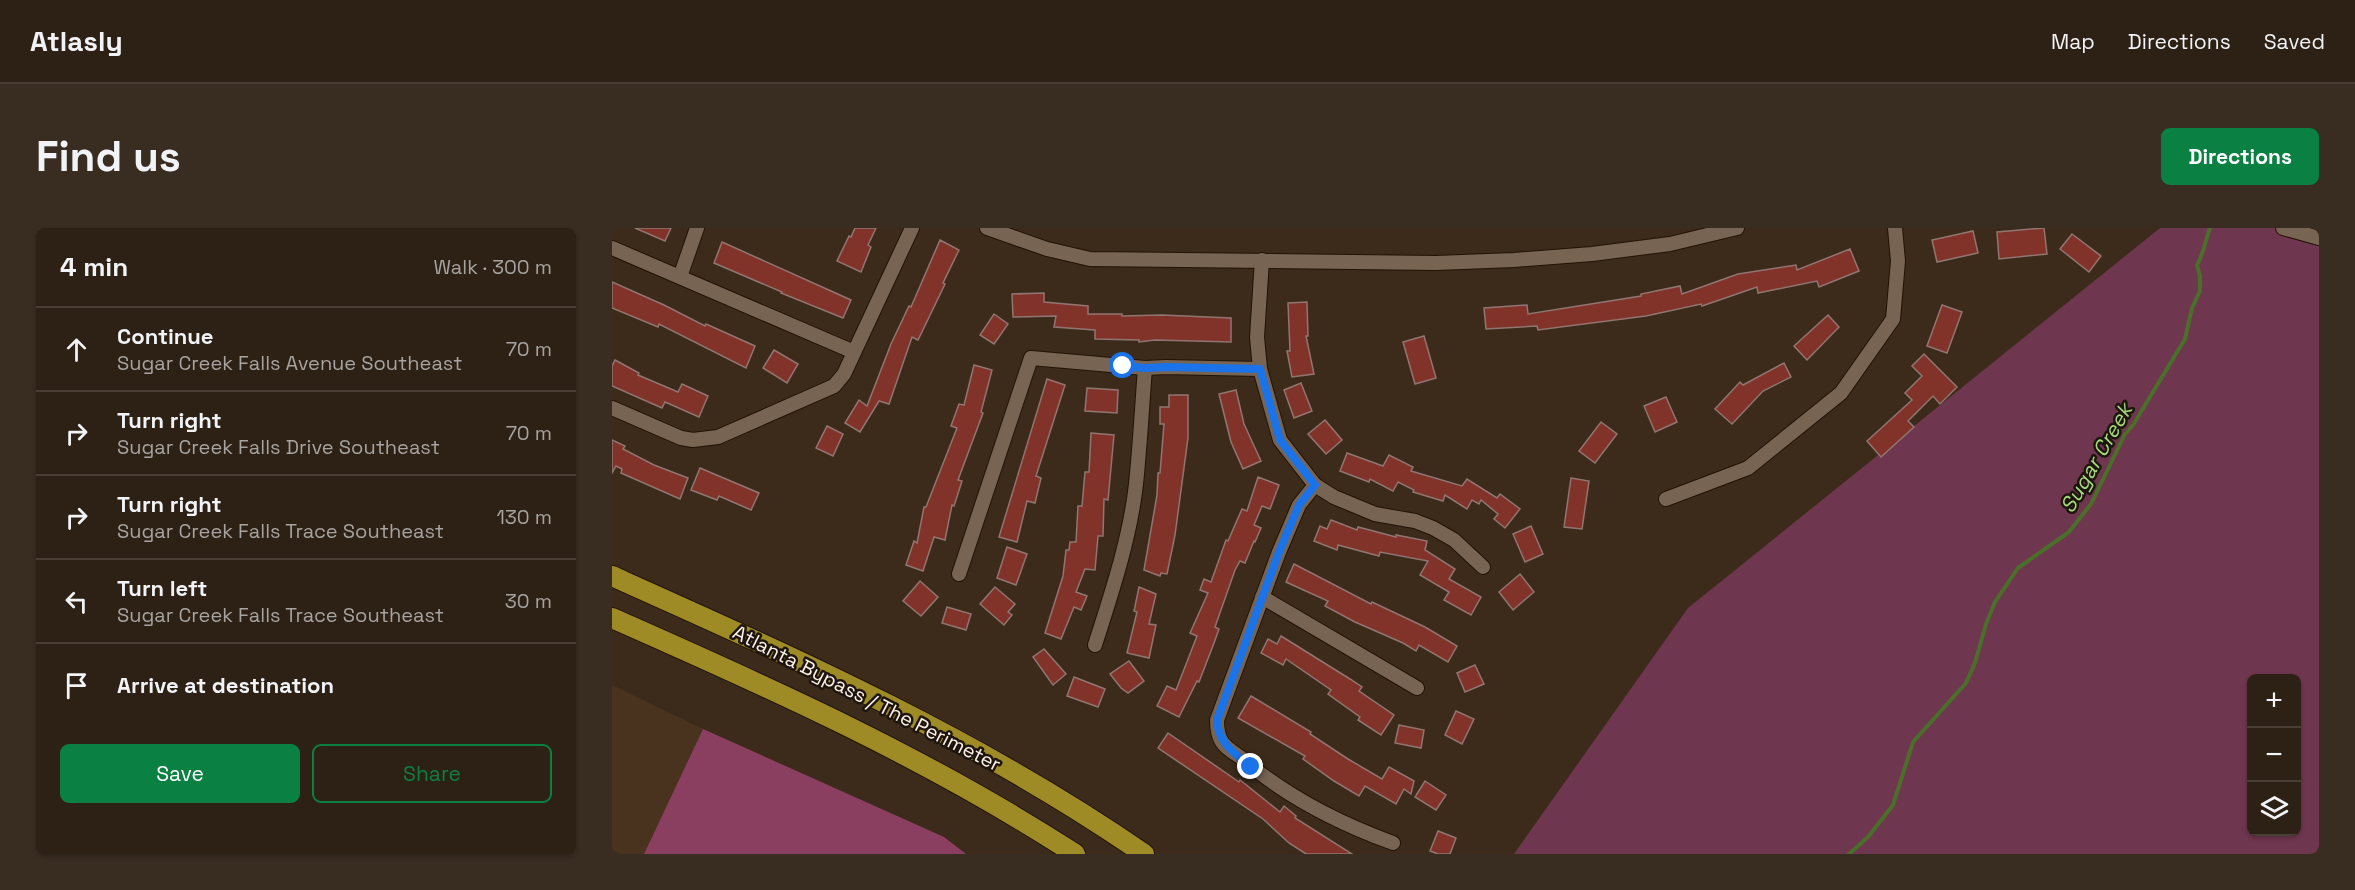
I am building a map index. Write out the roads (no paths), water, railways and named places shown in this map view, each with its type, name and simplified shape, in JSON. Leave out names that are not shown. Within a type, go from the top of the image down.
[{"type":"highway","name":"Atlanta Bypass / The Perimeter","points":[[612,576],[836,677],[964,743],[1060,799],[1144,854]]},
{"type":"highway","name":"Atlanta Bypass / The Perimeter","points":[[612,618],[884,743],[1000,808],[1075,854]]},
{"type":"street","points":[[680,277],[697,228]]},
{"type":"street","points":[[612,408],[681,438],[693,440],[718,437],[834,386],[844,374],[912,228]]},
{"type":"street","points":[[987,228],[1047,249],[1090,259],[1436,263],[1514,260],[1670,244],[1737,228]]},
{"type":"street","points":[[1666,499],[1748,468],[1841,393],[1893,320],[1898,261],[1895,228]]},
{"type":"street","points":[[2283,228],[2319,238]]},
{"type":"street","points":[[612,248],[854,352]]},
{"type":"street","points":[[1262,260],[1257,337],[1260,369],[1280,440],[1315,485],[1375,514],[1415,521],[1433,528],[1454,540],[1484,567]]},
{"type":"street","points":[[959,574],[1031,358],[1145,368],[1260,369]]},
{"type":"street","points":[[1095,645],[1111,596],[1136,485],[1145,368]]},
{"type":"street","points":[[1315,485],[1299,505],[1262,597],[1217,720],[1217,731],[1222,743],[1251,767],[1326,815],[1357,830],[1393,843]]},
{"type":"street","points":[[1262,597],[1417,688]]},
{"type":"waterway","name":"Sugar Creek","points":[[1849,854],[1868,837],[1893,805],[1913,742],[1966,683],[1995,602],[2018,568],[2069,532],[2091,504],[2125,434],[2133,425],[2185,339],[2192,308],[2200,291],[2197,265],[2210,228]]}]
